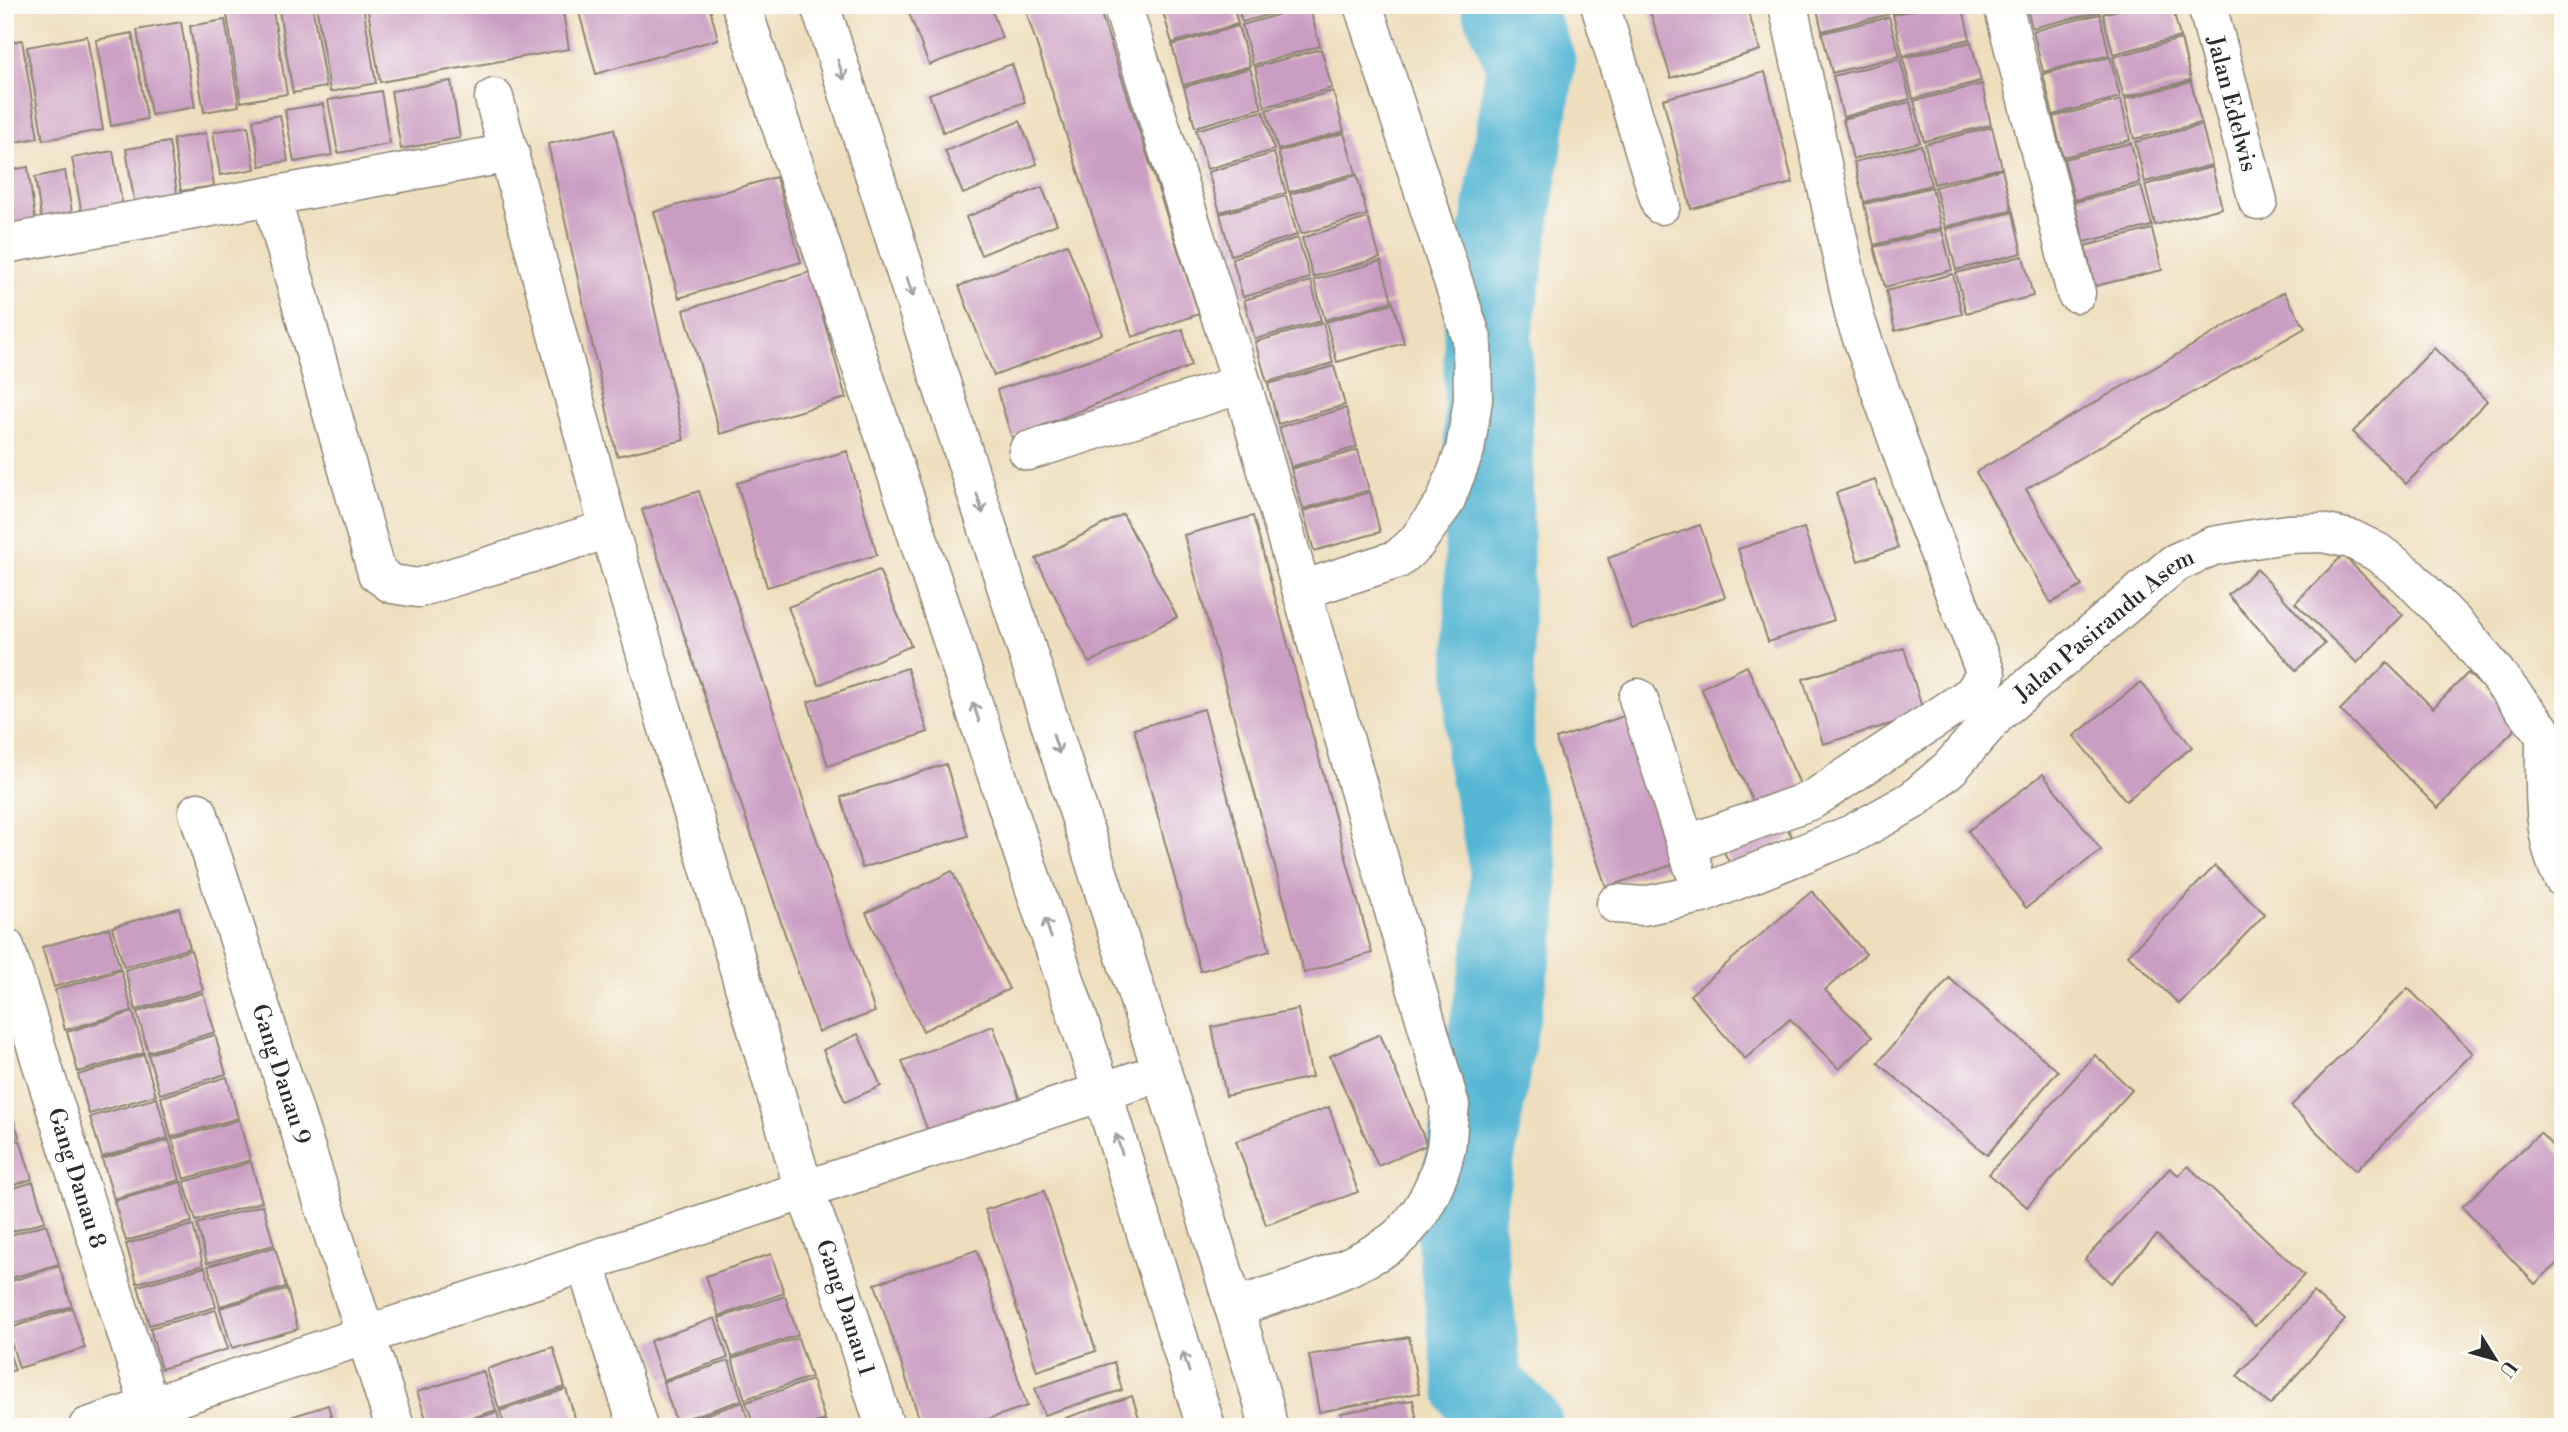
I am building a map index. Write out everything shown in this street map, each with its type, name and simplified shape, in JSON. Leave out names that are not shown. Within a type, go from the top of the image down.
[{"type":"street","points":[[741,5],[1102,1091],[1206,1427]]},
{"type":"street","points":[[820,5],[1162,1072],[1264,1402],[1268,1427]]},
{"type":"street","points":[[1122,5],[1242,384],[1450,1105],[1446,1149],[1431,1194],[1415,1219],[1394,1241],[1346,1268],[1234,1308]]},
{"type":"street","points":[[1301,590],[1398,559],[1416,543],[1445,502],[1465,450],[1473,400],[1472,339],[1363,5]]},
{"type":"street","points":[[1600,5],[1661,205]]},
{"type":"street","points":[[1686,845],[1812,800],[1973,694],[1986,674],[1922,509],[1855,318],[1788,5]]},
{"type":"street","points":[[2003,5],[2076,293]]},
{"type":"street","name":"Jalan Edelwis","points":[[2207,5],[2258,201]]},
{"type":"street","name":"Gang Danau 1","points":[[494,98],[609,529],[804,1189],[835,1271],[885,1427]]},
{"type":"street","points":[[5,244],[510,153]]},
{"type":"street","points":[[271,196],[377,572],[392,584],[418,588],[609,529]]},
{"type":"street","points":[[1028,451],[1242,384]]},
{"type":"street","name":"Jalan Pasirandu Asem","points":[[1616,904],[1643,906],[1702,894],[1852,834],[1913,800],[1950,768],[1997,714],[2175,563],[2213,547],[2247,540],[2287,534],[2322,533],[2351,540],[2377,552],[2406,574],[2463,632],[2554,744]]},
{"type":"street","points":[[1638,698],[1702,894]]},
{"type":"street","points":[[2554,744],[2545,788],[2551,848],[2563,878]]},
{"type":"street","name":"Gang Danau 9","points":[[198,812],[395,1427]]},
{"type":"street","name":"Gang Danau 8","points":[[5,947],[153,1417]]},
{"type":"street","points":[[88,1427],[153,1417],[366,1335],[1162,1072]]},
{"type":"street","points":[[584,1262],[638,1427]]},
{"type":"building","points":[[247,5],[272,5],[287,94],[241,102],[226,9]]},
{"type":"building","points":[[278,5],[312,5],[326,87],[293,93]]},
{"type":"building","points":[[316,5],[363,5],[376,83],[330,92]]},
{"type":"building","points":[[367,5],[562,5],[569,49],[380,82]]},
{"type":"building","points":[[577,5],[709,5],[718,39],[596,74]]},
{"type":"building","points":[[906,5],[990,5],[1002,38],[929,65]]},
{"type":"building","points":[[1024,5],[1098,5],[1199,314],[1132,337]]},
{"type":"building","points":[[1161,5],[1233,5],[1238,24],[1172,43]]},
{"type":"building","points":[[1237,5],[1300,5],[1300,6],[1242,22]]},
{"type":"building","points":[[1648,5],[1746,5],[1760,50],[1671,78]]},
{"type":"building","points":[[1816,5],[1887,5],[1889,14],[1822,31]]},
{"type":"building","points":[[1891,5],[1920,5],[1920,6],[1893,13]]},
{"type":"building","points":[[1933,5],[1962,5],[1970,39],[1903,56],[1893,15]]},
{"type":"building","points":[[2026,5],[2098,5],[2099,12],[2032,28]]},
{"type":"building","points":[[2101,5],[2123,5],[2123,6],[2103,11]]},
{"type":"building","points":[[2137,5],[2172,5],[2180,37],[2113,54],[2103,14]]},
{"type":"building","points":[[1309,6],[1320,46],[1253,65],[1242,25]]},
{"type":"building","points":[[2100,14],[2109,55],[2043,72],[2033,31]]},
{"type":"building","points":[[1889,17],[1900,56],[1832,73],[1822,33]]},
{"type":"building","points":[[225,20],[239,106],[204,112],[190,26]]},
{"type":"building","points":[[181,22],[195,107],[151,115],[137,30]]},
{"type":"building","points":[[1238,26],[1250,66],[1183,85],[1172,45]]},
{"type":"building","points":[[132,33],[147,119],[111,126],[96,40]]},
{"type":"building","points":[[87,36],[103,130],[43,140],[27,47]]},
{"type":"building","points":[[2181,39],[2191,80],[2124,97],[2113,57]]},
{"type":"building","points":[[22,40],[38,138],[5,144],[5,43]]},
{"type":"building","points":[[1971,42],[1981,81],[1913,99],[1903,58]]},
{"type":"building","points":[[1321,49],[1332,88],[1265,107],[1255,67]]},
{"type":"building","points":[[2110,57],[2120,97],[2053,115],[2043,74]]},
{"type":"building","points":[[1900,59],[1910,99],[1843,117],[1833,76]]},
{"type":"building","points":[[1012,64],[1025,102],[943,132],[929,94]]},
{"type":"building","points":[[1250,68],[1262,108],[1195,127],[1184,87]]},
{"type":"building","points":[[1765,72],[1793,183],[1691,209],[1663,99]]},
{"type":"building","points":[[451,81],[460,138],[401,149],[391,91]]},
{"type":"building","points":[[2191,82],[2201,123],[2134,139],[2125,99]]},
{"type":"building","points":[[1982,84],[1991,125],[1924,141],[1914,101]]},
{"type":"building","points":[[381,91],[390,144],[338,153],[328,100]]},
{"type":"building","points":[[1333,91],[1344,131],[1278,150],[1266,110]]},
{"type":"building","points":[[2121,100],[2130,140],[2063,157],[2053,117]]},
{"type":"building","points":[[1910,102],[1920,142],[1853,159],[1843,119]]},
{"type":"building","points":[[323,104],[332,155],[294,162],[285,110]]},
{"type":"building","points":[[1263,111],[1274,150],[1207,169],[1196,130]]},
{"type":"building","points":[[280,115],[288,161],[260,166],[253,120]]},
{"type":"building","points":[[1020,121],[1037,164],[963,194],[945,151]]},
{"type":"building","points":[[2202,125],[2212,165],[2145,182],[2135,142]]},
{"type":"building","points":[[248,126],[255,169],[220,175],[213,132]]},
{"type":"building","points":[[1992,127],[2002,168],[1934,184],[1925,144]]},
{"type":"building","points":[[614,129],[684,440],[617,456],[548,144]]},
{"type":"building","points":[[206,133],[214,186],[181,191],[173,139]]},
{"type":"building","points":[[1344,133],[1356,173],[1289,192],[1278,152]]},
{"type":"building","points":[[169,142],[178,199],[135,206],[126,149]]},
{"type":"building","points":[[2131,143],[2140,183],[2074,200],[2064,159]]},
{"type":"building","points":[[1921,145],[1931,185],[1864,202],[1854,162]]},
{"type":"building","points":[[113,151],[123,208],[82,215],[72,158]]},
{"type":"building","points":[[1274,153],[1286,193],[1220,212],[1208,172]]},
{"type":"building","points":[[28,167],[36,226],[5,232],[5,171]]},
{"type":"building","points":[[2212,167],[2222,208],[2155,225],[2145,185]]},
{"type":"building","points":[[2002,169],[2012,210],[1945,227],[1935,187]]},
{"type":"building","points":[[65,171],[73,218],[42,223],[35,177]]},
{"type":"building","points":[[1357,175],[1367,215],[1301,234],[1290,194]]},
{"type":"building","points":[[776,177],[801,262],[679,298],[654,212]]},
{"type":"building","points":[[2141,186],[2152,226],[2084,242],[2074,202]]},
{"type":"building","points":[[1042,187],[1057,224],[981,255],[966,217]]},
{"type":"building","points":[[1932,187],[1941,228],[1874,245],[1864,204]]},
{"type":"building","points":[[1286,196],[1297,235],[1231,255],[1220,214]]},
{"type":"building","points":[[2013,212],[2022,253],[1956,270],[1946,229]]},
{"type":"building","points":[[1368,218],[1380,258],[1313,277],[1302,238]]},
{"type":"building","points":[[2152,229],[2162,270],[2095,286],[2085,246]]},
{"type":"building","points":[[1942,230],[1952,270],[1885,287],[1874,247]]},
{"type":"building","points":[[1298,238],[1310,278],[1243,297],[1232,258]]},
{"type":"building","points":[[1067,244],[1102,334],[994,376],[959,286]]},
{"type":"building","points":[[2023,256],[2033,296],[1966,313],[1956,273]]},
{"type":"building","points":[[1381,261],[1392,301],[1325,320],[1314,280]]},
{"type":"building","points":[[810,272],[846,398],[720,434],[684,310]]},
{"type":"building","points":[[1953,274],[1962,314],[1895,331],[1886,291]]},
{"type":"building","points":[[1311,281],[1321,321],[1255,339],[1244,300]]},
{"type":"building","points":[[2284,292],[2305,328],[2026,489],[2082,586],[2051,603],[1976,472]]},
{"type":"building","points":[[1393,303],[1404,343],[1337,362],[1326,322]]},
{"type":"building","points":[[1323,323],[1333,363],[1267,382],[1255,342]]},
{"type":"building","points":[[1183,329],[1191,366],[1012,438],[997,390]]},
{"type":"building","points":[[2434,348],[2487,401],[2406,484],[2353,432]]},
{"type":"building","points":[[1334,366],[1345,405],[1278,424],[1268,384]]},
{"type":"building","points":[[1346,408],[1357,447],[1291,467],[1279,427]]},
{"type":"building","points":[[1358,450],[1369,490],[1303,509],[1291,469]]},
{"type":"building","points":[[847,451],[877,555],[767,587],[737,483]]},
{"type":"building","points":[[1875,480],[1898,548],[1858,561],[1836,493]]},
{"type":"building","points":[[699,491],[875,1012],[818,1032],[642,510]]},
{"type":"building","points":[[1370,492],[1380,532],[1314,551],[1303,511]]},
{"type":"building","points":[[1123,514],[1177,617],[1089,663],[1036,559]]},
{"type":"building","points":[[1253,516],[1372,953],[1304,973],[1184,535]]},
{"type":"building","points":[[1700,525],[1725,597],[1632,629],[1608,558]]},
{"type":"building","points":[[1804,528],[1834,620],[1768,642],[1738,549]]},
{"type":"building","points":[[2343,555],[2403,615],[2357,663],[2295,603]]},
{"type":"building","points":[[2257,569],[2325,644],[2296,670],[2228,595]]},
{"type":"building","points":[[879,570],[911,646],[819,685],[788,607]]},
{"type":"building","points":[[1904,648],[1924,714],[1823,744],[1803,679]]},
{"type":"building","points":[[2387,663],[2433,708],[2468,673],[2520,724],[2438,808],[2340,710]]},
{"type":"building","points":[[1747,666],[1804,793],[1758,813],[1701,688]]},
{"type":"building","points":[[907,668],[928,732],[828,766],[808,702]]},
{"type":"building","points":[[2141,682],[2192,747],[2126,801],[2074,736]]},
{"type":"building","points":[[1204,709],[1270,951],[1200,971],[1134,729]]},
{"type":"building","points":[[1624,716],[1675,864],[1606,887],[1556,739]]},
{"type":"building","points":[[946,764],[968,836],[862,868],[841,797]]},
{"type":"building","points":[[2043,774],[2101,850],[2026,908],[1968,831]]},
{"type":"building","points":[[1782,818],[1792,837],[1731,866],[1721,846]]},
{"type":"building","points":[[2215,866],[2265,914],[2179,1004],[2128,955]]},
{"type":"building","points":[[952,871],[1009,989],[923,1031],[866,913]]},
{"type":"building","points":[[1812,891],[1866,954],[1825,990],[1872,1037],[1839,1069],[1790,1019],[1745,1059],[1690,995]]},
{"type":"building","points":[[179,908],[190,948],[124,967],[112,927]]},
{"type":"building","points":[[109,928],[120,968],[54,987],[42,947]]},
{"type":"building","points":[[191,950],[203,990],[136,1010],[125,970]]},
{"type":"building","points":[[121,970],[132,1011],[65,1030],[55,990]]},
{"type":"building","points":[[1949,978],[2058,1071],[1987,1155],[1878,1063]]},
{"type":"building","points":[[2408,988],[2473,1053],[2356,1171],[2291,1106]]},
{"type":"building","points":[[203,993],[215,1032],[148,1052],[137,1012]]},
{"type":"building","points":[[1298,1009],[1312,1077],[1226,1096],[1212,1027]]},
{"type":"building","points":[[133,1012],[144,1053],[78,1072],[67,1032]]},
{"type":"building","points":[[993,1026],[1020,1100],[929,1134],[902,1061]]},
{"type":"building","points":[[858,1034],[881,1086],[845,1102],[823,1050]]},
{"type":"building","points":[[1380,1034],[1427,1145],[1378,1166],[1330,1056]]},
{"type":"building","points":[[215,1035],[226,1074],[160,1094],[148,1054]]},
{"type":"building","points":[[144,1055],[156,1095],[89,1114],[78,1075]]},
{"type":"building","points":[[2095,1055],[2132,1090],[2027,1207],[1989,1174]]},
{"type":"building","points":[[227,1077],[238,1118],[171,1137],[161,1097]]},
{"type":"building","points":[[7,1098],[19,1137],[5,1142],[5,1099]]},
{"type":"building","points":[[157,1098],[168,1138],[102,1157],[90,1117]]},
{"type":"building","points":[[1329,1107],[1358,1192],[1266,1225],[1236,1141]]},
{"type":"building","points":[[239,1120],[250,1160],[184,1179],[172,1139]]},
{"type":"building","points":[[2540,1133],[2563,1157],[2563,1258],[2535,1284],[2462,1207]]},
{"type":"building","points":[[20,1140],[32,1179],[5,1188],[5,1145]]},
{"type":"building","points":[[169,1140],[180,1180],[114,1199],[102,1159]]},
{"type":"building","points":[[251,1162],[262,1202],[196,1221],[184,1182]]},
{"type":"building","points":[[2188,1166],[2304,1275],[2255,1326],[2157,1235],[2111,1283],[2085,1259],[2170,1168],[2178,1175]]},
{"type":"building","points":[[33,1182],[45,1221],[5,1234],[5,1191]]},
{"type":"building","points":[[181,1182],[192,1222],[126,1241],[114,1201]]},
{"type":"building","points":[[1044,1191],[1096,1351],[1037,1371],[985,1210]]},
{"type":"building","points":[[263,1205],[274,1245],[207,1263],[197,1224]]},
{"type":"building","points":[[46,1224],[59,1264],[5,1280],[5,1237]]},
{"type":"building","points":[[193,1225],[203,1265],[137,1283],[126,1244]]},
{"type":"building","points":[[275,1247],[286,1287],[220,1306],[208,1266]]},
{"type":"building","points":[[977,1250],[1027,1406],[964,1427],[922,1427],[875,1284]]},
{"type":"building","points":[[771,1254],[784,1293],[719,1316],[706,1276]]},
{"type":"building","points":[[59,1266],[72,1306],[5,1326],[5,1283]]},
{"type":"building","points":[[205,1267],[216,1307],[149,1325],[138,1286]]},
{"type":"building","points":[[287,1289],[298,1329],[232,1348],[220,1308]]},
{"type":"building","points":[[2313,1292],[2345,1320],[2270,1405],[2237,1376]]},
{"type":"building","points":[[785,1296],[798,1335],[732,1357],[719,1318]]},
{"type":"building","points":[[72,1308],[85,1348],[19,1368],[7,1329]]},
{"type":"building","points":[[216,1310],[228,1349],[161,1369],[150,1328]]},
{"type":"building","points":[[715,1318],[728,1358],[663,1380],[650,1341]]},
{"type":"building","points":[[1409,1337],[1419,1393],[1319,1412],[1309,1355]]},
{"type":"building","points":[[798,1338],[811,1377],[745,1399],[732,1359]]},
{"type":"building","points":[[5,1340],[15,1370],[5,1373]]},
{"type":"building","points":[[553,1347],[565,1387],[499,1409],[487,1369]]},
{"type":"building","points":[[729,1361],[742,1400],[676,1422],[663,1382]]},
{"type":"building","points":[[1114,1362],[1122,1390],[1044,1415],[1035,1388]]},
{"type":"building","points":[[483,1371],[496,1410],[445,1427],[429,1427],[417,1392]]},
{"type":"building","points":[[812,1380],[825,1420],[803,1427],[754,1427],[746,1402]]},
{"type":"building","points":[[566,1389],[578,1427],[505,1427],[500,1411]]},
{"type":"building","points":[[1132,1396],[1142,1427],[1041,1427],[1041,1426]]},
{"type":"building","points":[[1413,1400],[1418,1427],[1343,1427],[1341,1413]]},
{"type":"building","points":[[743,1402],[750,1427],[678,1427],[677,1424]]},
{"type":"building","points":[[328,1405],[334,1427],[263,1427],[263,1426]]},
{"type":"building","points":[[497,1412],[501,1427],[453,1427],[453,1426]]},
{"type":"building","points":[[826,1421],[827,1427],[810,1426]]},
{"type":"waterway","points":[[1506,5],[1531,63],[1488,331],[1490,752],[1514,868],[1512,926],[1459,1219],[1479,1388],[1518,1427]]}]
